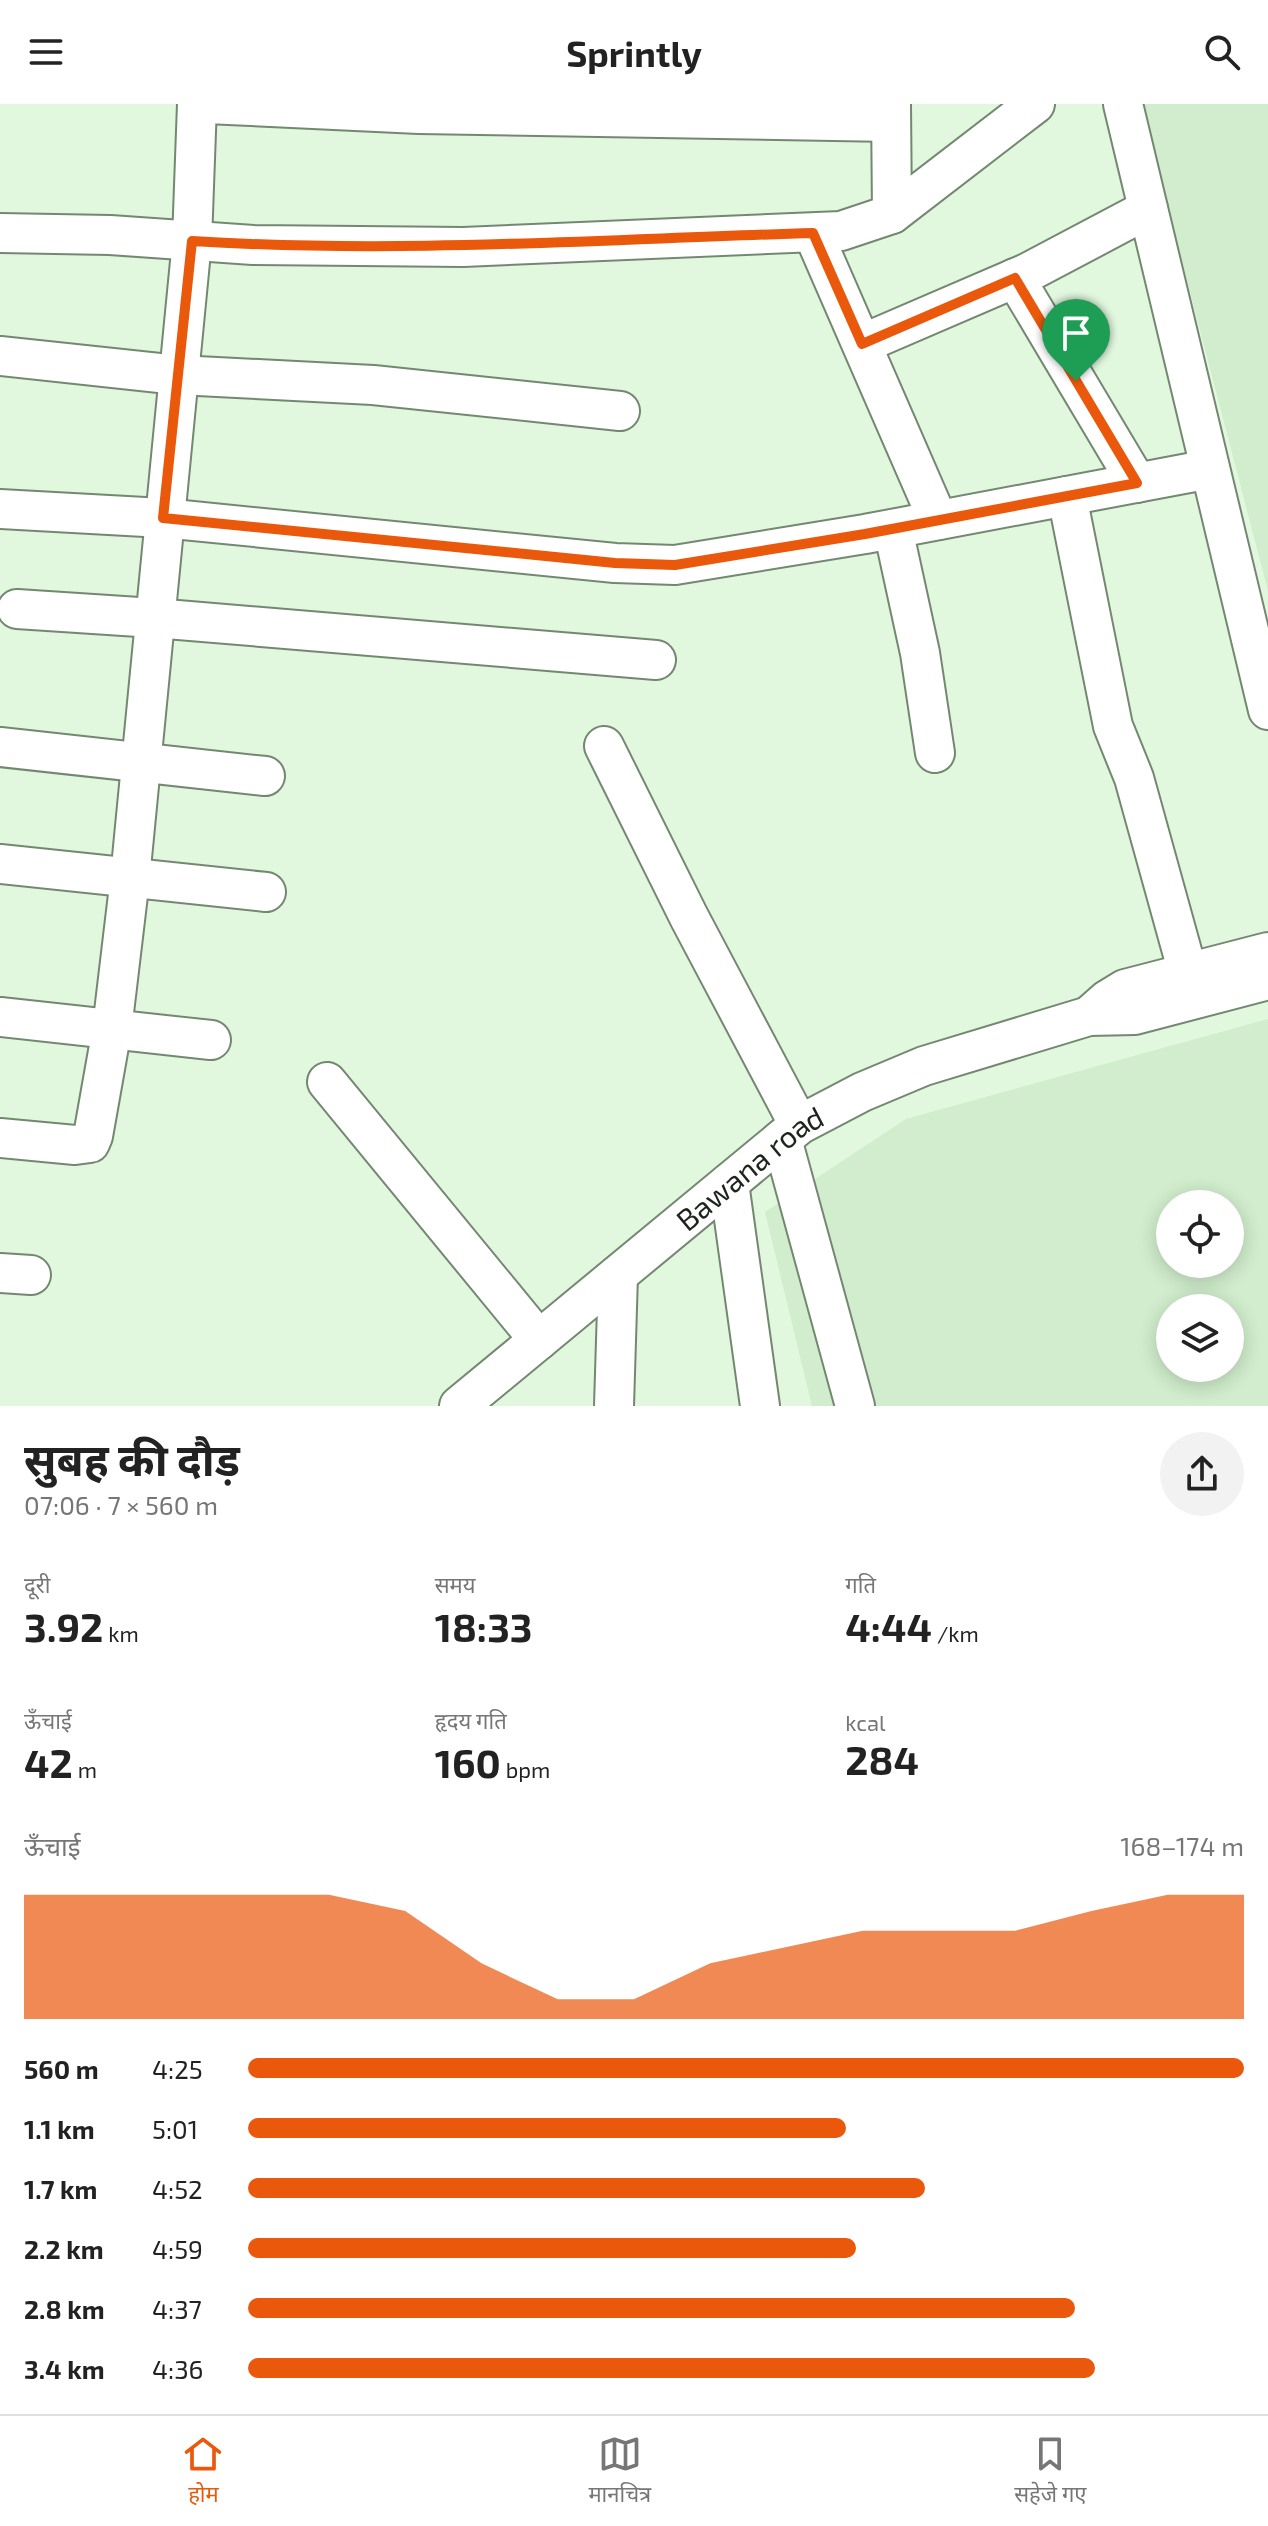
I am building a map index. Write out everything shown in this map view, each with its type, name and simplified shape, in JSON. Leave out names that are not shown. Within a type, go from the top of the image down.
[{"type":"street","points":[[0,1138],[75,1145],[90,1143],[112,1029],[130,878],[192,241],[197,104]]},
{"type":"street","points":[[206,104],[419,114],[891,113],[892,214]]},
{"type":"street","points":[[0,233],[110,235],[253,245],[463,247],[841,231],[892,214],[1035,104]]},
{"type":"street","points":[[1123,104],[1268,710]]},
{"type":"street","points":[[862,344],[1015,278],[1148,209]]},
{"type":"street","points":[[813,233],[938,520]]},
{"type":"street","points":[[1015,278],[1137,483]]},
{"type":"street","points":[[0,356],[178,375],[373,385],[620,411]]},
{"type":"street","points":[[0,509],[163,518],[615,563],[675,565],[893,529],[1210,469]]},
{"type":"street","points":[[1067,496],[1113,726],[1134,778],[1188,973]]},
{"type":"street","points":[[893,529],[920,653],[935,753]]},
{"type":"street","points":[[17,609],[656,660]]},
{"type":"street","points":[[604,746],[790,1132],[855,1406]]},
{"type":"street","points":[[0,747],[265,776]]},
{"type":"street","points":[[0,864],[266,892]]},
{"type":"street","name":"Bawana road","points":[[1089,1016],[1125,989],[1268,952]]},
{"type":"street","name":"Bawana road","points":[[459,1406],[790,1132],[862,1092],[924,1066],[1089,1016],[1135,1015],[1268,980]]},
{"type":"street","points":[[0,1017],[211,1040]]},
{"type":"street","points":[[327,1082],[539,1340]]},
{"type":"street","points":[[729,1183],[760,1406]]},
{"type":"street","points":[[614,1406],[618,1275]]},
{"type":"shaded area","points":[[1141,104],[1268,104],[1268,591]]},
{"type":"shaded area","points":[[1268,1019],[1268,1406],[812,1406],[765,1212],[906,1119]]},
{"type":"route","points":[[813,233],[862,344],[1015,278],[1076,381],[1137,483],[865,534],[675,565],[615,563],[163,518],[192,241],[253,245],[463,247],[813,233]]}]
